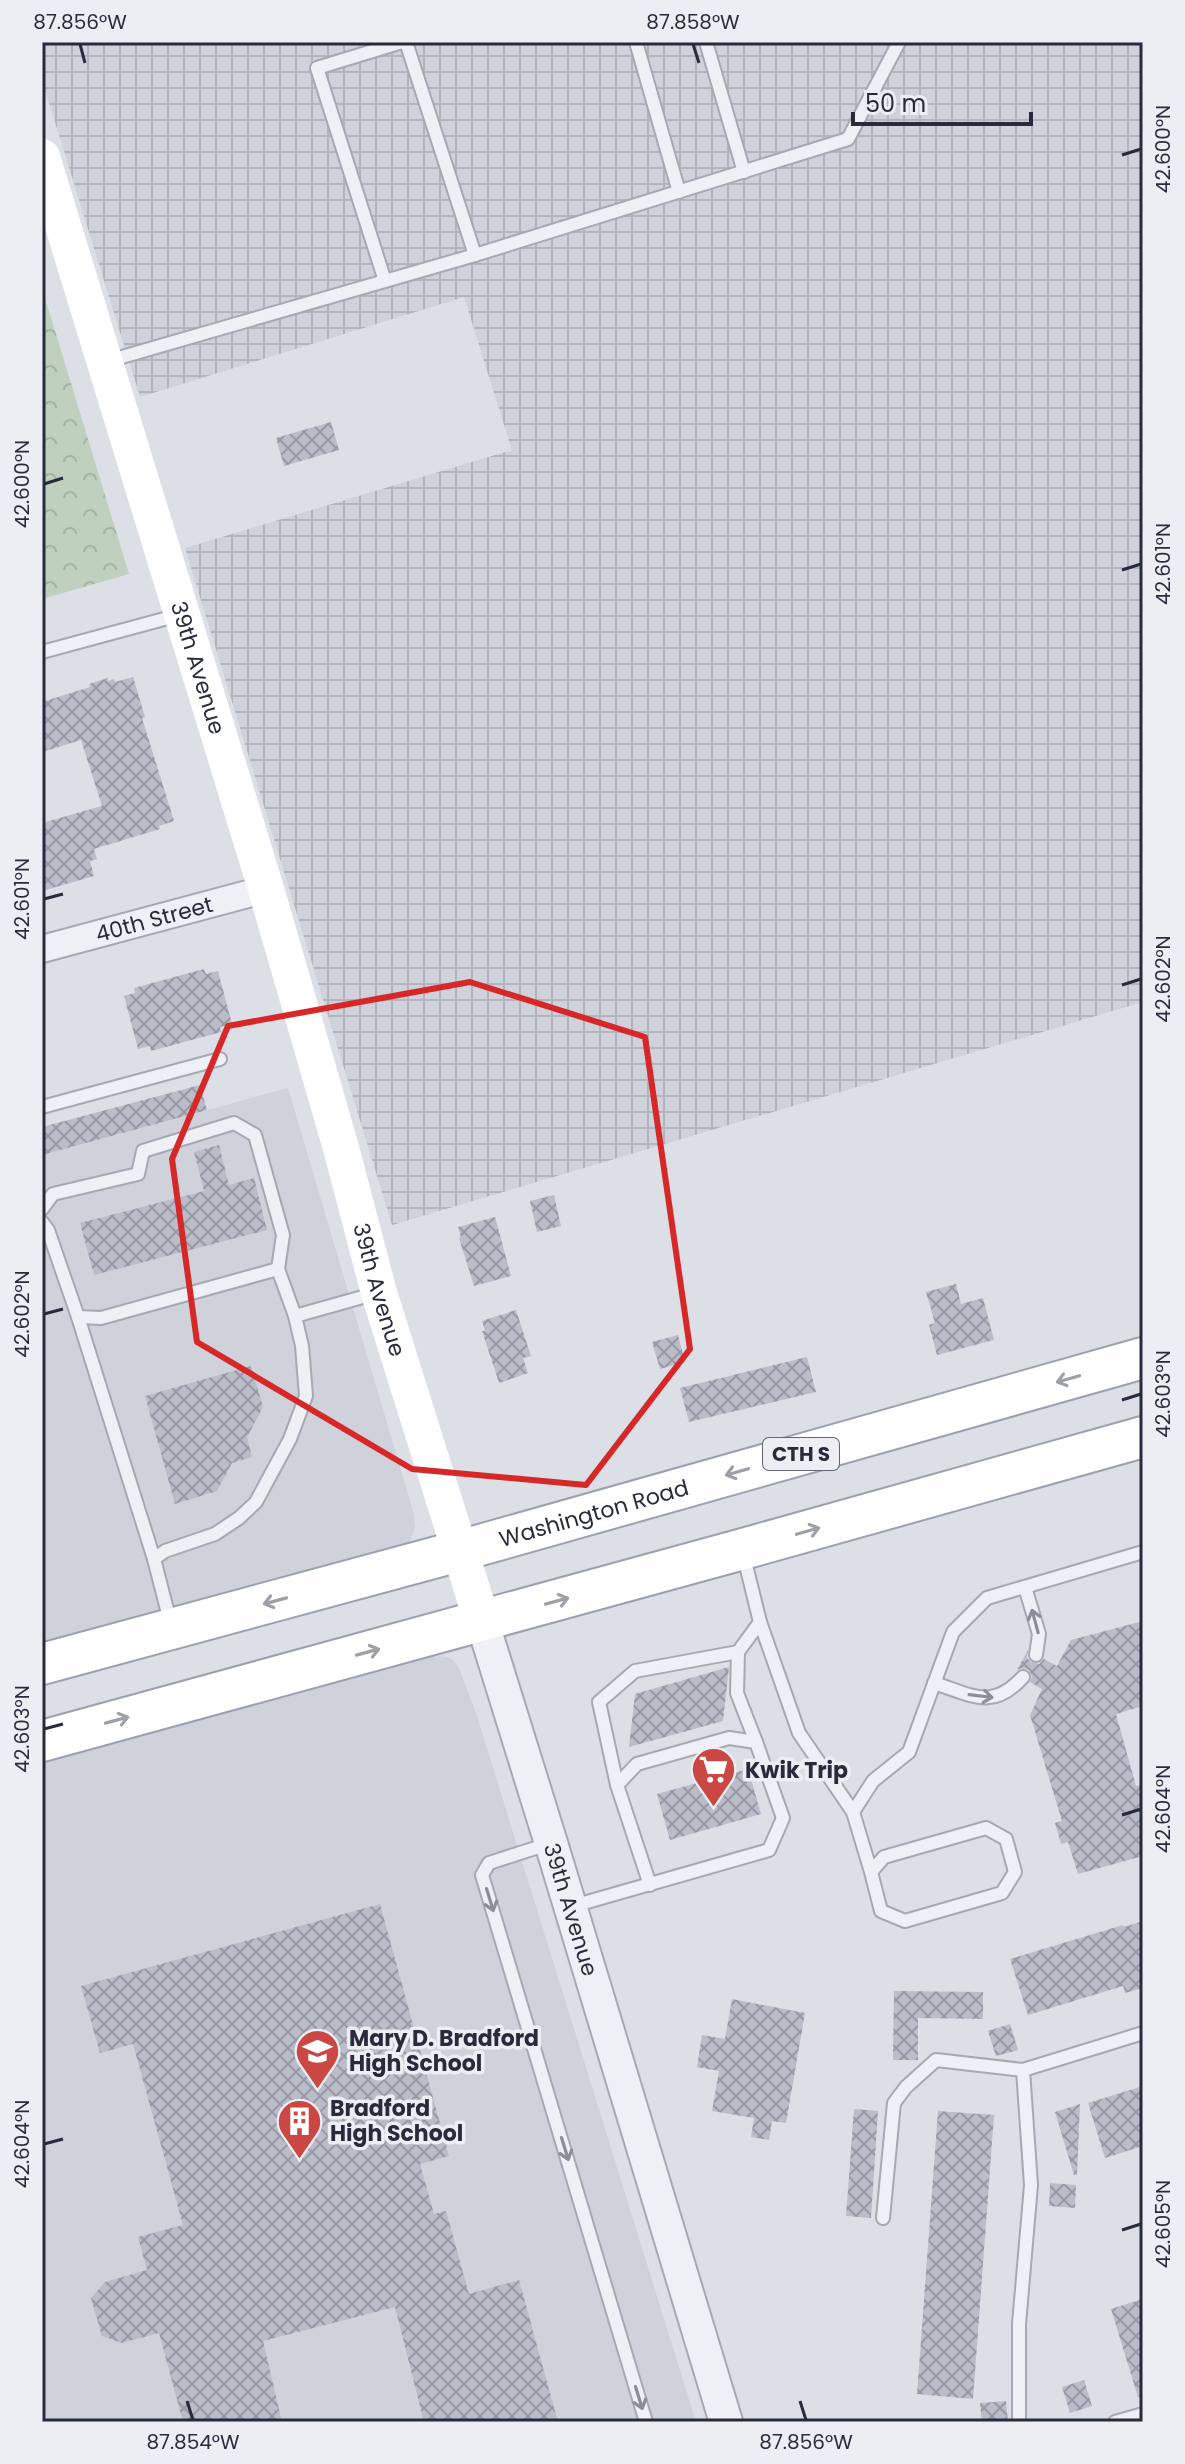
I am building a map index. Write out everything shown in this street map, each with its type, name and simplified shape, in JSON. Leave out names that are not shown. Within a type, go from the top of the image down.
[{"type":"main road","name":"39th Avenue","points":[[42,157],[266,889],[341,1148],[379,1293],[482,1621]]},
{"type":"main road","name":"Washington Road","points":[[42,1664],[459,1551],[1143,1358]]},
{"type":"main road","points":[[42,1741],[1143,1437]]},
{"type":"main road","points":[[42,1691],[145,1661],[183,1626]]},
{"type":"street","name":"40th Street","points":[[42,949],[266,889]]},
{"type":"street","name":"39th Avenue","points":[[482,1621],[726,2422]]},
{"type":"lane","points":[[385,281],[317,68],[404,42],[475,255]]},
{"type":"lane","points":[[636,42],[679,192]]},
{"type":"lane","points":[[706,42],[744,172]]},
{"type":"lane","points":[[105,362],[475,255],[848,139],[899,42]]},
{"type":"lane","points":[[42,652],[182,614]]},
{"type":"lane","points":[[42,1107],[220,1059]]},
{"type":"lane","points":[[42,1209],[53,1194],[138,1174],[143,1151],[234,1123],[255,1135],[283,1235],[278,1269],[302,1346],[306,1396],[290,1439],[256,1502],[215,1534],[165,1551],[154,1559]]},
{"type":"lane","points":[[42,1222],[48,1230],[78,1317],[154,1559],[183,1626]]},
{"type":"lane","points":[[78,1317],[101,1318],[278,1269]]},
{"type":"lane","points":[[295,1316],[379,1293]]},
{"type":"lane","points":[[743,1549],[760,1622],[799,1733],[853,1812],[881,1911],[905,1921],[1002,1893],[1015,1872],[1006,1839],[986,1828],[884,1857],[871,1872]]},
{"type":"lane","points":[[853,1812],[873,1781],[909,1752],[953,1632],[987,1598],[1143,1552]]},
{"type":"lane","points":[[1025,1587],[1039,1634],[1036,1655]]},
{"type":"lane","points":[[570,1907],[769,1850],[783,1818],[737,1693],[738,1652],[760,1622]]},
{"type":"lane","points":[[650,1885],[617,1785],[599,1702],[635,1671],[738,1652]]},
{"type":"lane","points":[[934,1683],[983,1698],[1000,1697],[1023,1677]]},
{"type":"lane","points":[[617,1785],[637,1764],[729,1738],[756,1742]]},
{"type":"lane","points":[[551,1843],[489,1863],[482,1875],[646,2422]]},
{"type":"lane","points":[[883,2218],[894,2103],[906,2087],[936,2060],[1023,2070],[1143,2033]]},
{"type":"lane","points":[[1019,2422],[1019,2324],[1031,2185],[1023,2070]]},
{"type":"lane","points":[[1115,2422],[1143,2414]]},
{"type":"highlighted area","points":[[470,982],[645,1037],[690,1349],[586,1485],[412,1469],[197,1342],[172,1159],[228,1026]]},
{"type":"shaded area","points":[[42,42],[1143,42],[1143,1002],[392,1225],[185,548],[512,450],[464,297],[140,397],[42,80]]},
{"type":"shaded area","points":[[288,1088],[413,1511],[415,1527],[409,1544],[42,1646],[42,1155]]},
{"type":"shaded area","name":"Mary D. Bradford High School","points":[[442,1656],[452,1659],[459,1668],[476,1713],[696,2422],[42,2422],[42,1759],[417,1658]]},
{"type":"green space","points":[[42,288],[129,574],[42,599]]},
{"type":"building","points":[[331,422],[339,450],[284,466],[276,438]]},
{"type":"building","points":[[133,677],[145,717],[142,718],[174,821],[159,826],[160,829],[94,849],[97,859],[90,861],[94,876],[42,891],[42,823],[102,806],[81,740],[42,752],[42,702],[108,678],[108,681],[114,679],[115,682]]},
{"type":"building","points":[[204,969],[206,974],[218,971],[232,1024],[220,1027],[221,1032],[151,1051],[150,1046],[138,1049],[124,996],[135,993],[134,988]]},
{"type":"building","points":[[200,1085],[207,1110],[42,1155],[42,1127]]},
{"type":"building","points":[[219,1145],[229,1185],[254,1178],[267,1230],[94,1275],[80,1223],[204,1191],[194,1152]]},
{"type":"building","points":[[554,1195],[561,1226],[537,1232],[530,1201]]},
{"type":"building","points":[[495,1217],[511,1276],[474,1286],[458,1227]]},
{"type":"building","points":[[956,1284],[961,1304],[983,1298],[994,1340],[937,1355],[929,1325],[935,1323],[926,1292]]},
{"type":"building","points":[[516,1310],[531,1356],[523,1358],[528,1373],[499,1383],[482,1331],[485,1331],[482,1321]]},
{"type":"building","points":[[678,1335],[685,1362],[660,1369],[652,1342]]},
{"type":"building","points":[[807,1357],[816,1392],[689,1422],[680,1388]]},
{"type":"building","points":[[251,1366],[263,1407],[247,1437],[252,1457],[232,1463],[217,1491],[175,1504],[145,1396]]},
{"type":"building","points":[[1143,1621],[1143,1706],[1116,1714],[1136,1786],[1143,1784],[1143,1856],[1078,1874],[1068,1842],[1061,1844],[1055,1823],[1062,1821],[1030,1715],[1042,1689],[1030,1682],[1032,1676],[1029,1670],[1017,1670],[1028,1650],[1027,1658],[1031,1662],[1039,1664],[1044,1659],[1057,1666],[1071,1640]]},
{"type":"building","name":"Kwik Trip","points":[[729,1667],[723,1721],[629,1747],[635,1694]]},
{"type":"building","name":"Kwik Trip","points":[[748,1769],[761,1814],[670,1840],[657,1794]]},
{"type":"building","name":"Bradford High School","points":[[380,1904],[449,2156],[420,2164],[434,2214],[446,2211],[469,2294],[519,2280],[558,2422],[424,2422],[395,2307],[263,2341],[282,2422],[183,2422],[159,2333],[122,2343],[102,2336],[91,2298],[105,2282],[147,2270],[138,2237],[183,2225],[133,2044],[100,2053],[81,1986]]},
{"type":"building","points":[[1143,1921],[1143,1988],[1125,1993],[1123,1986],[1028,2015],[1010,1959]]},
{"type":"building","points":[[894,1991],[983,1992],[983,2019],[918,2018],[918,2060],[893,2060]]},
{"type":"building","points":[[732,1999],[805,2013],[786,2123],[772,2121],[769,2140],[751,2137],[754,2118],[712,2111],[719,2071],[697,2067],[702,2035],[725,2039]]},
{"type":"building","points":[[1010,2024],[1018,2050],[996,2056],[988,2031]]},
{"type":"building","points":[[1143,2086],[1143,2146],[1105,2158],[1088,2103]]},
{"type":"building","points":[[1080,2104],[1077,2175],[1074,2175],[1055,2112]]},
{"type":"building","points":[[854,2109],[878,2111],[871,2218],[846,2216]]},
{"type":"building","points":[[938,2111],[994,2115],[973,2399],[917,2394]]},
{"type":"building","points":[[1050,2183],[1076,2185],[1075,2208],[1049,2206]]},
{"type":"building","points":[[1143,2299],[1143,2396],[1138,2397],[1111,2309]]},
{"type":"building","points":[[1084,2380],[1092,2406],[1070,2413],[1062,2387]]},
{"type":"building","points":[[1006,2401],[1008,2422],[982,2422],[980,2403]]},
{"type":"place","name":"Kwik Trip","points":[[714,1809]]},
{"type":"place","name":"Mary D. Bradford High School","points":[[318,2090]]},
{"type":"place","name":"Bradford High School","points":[[299,2160]]}]
